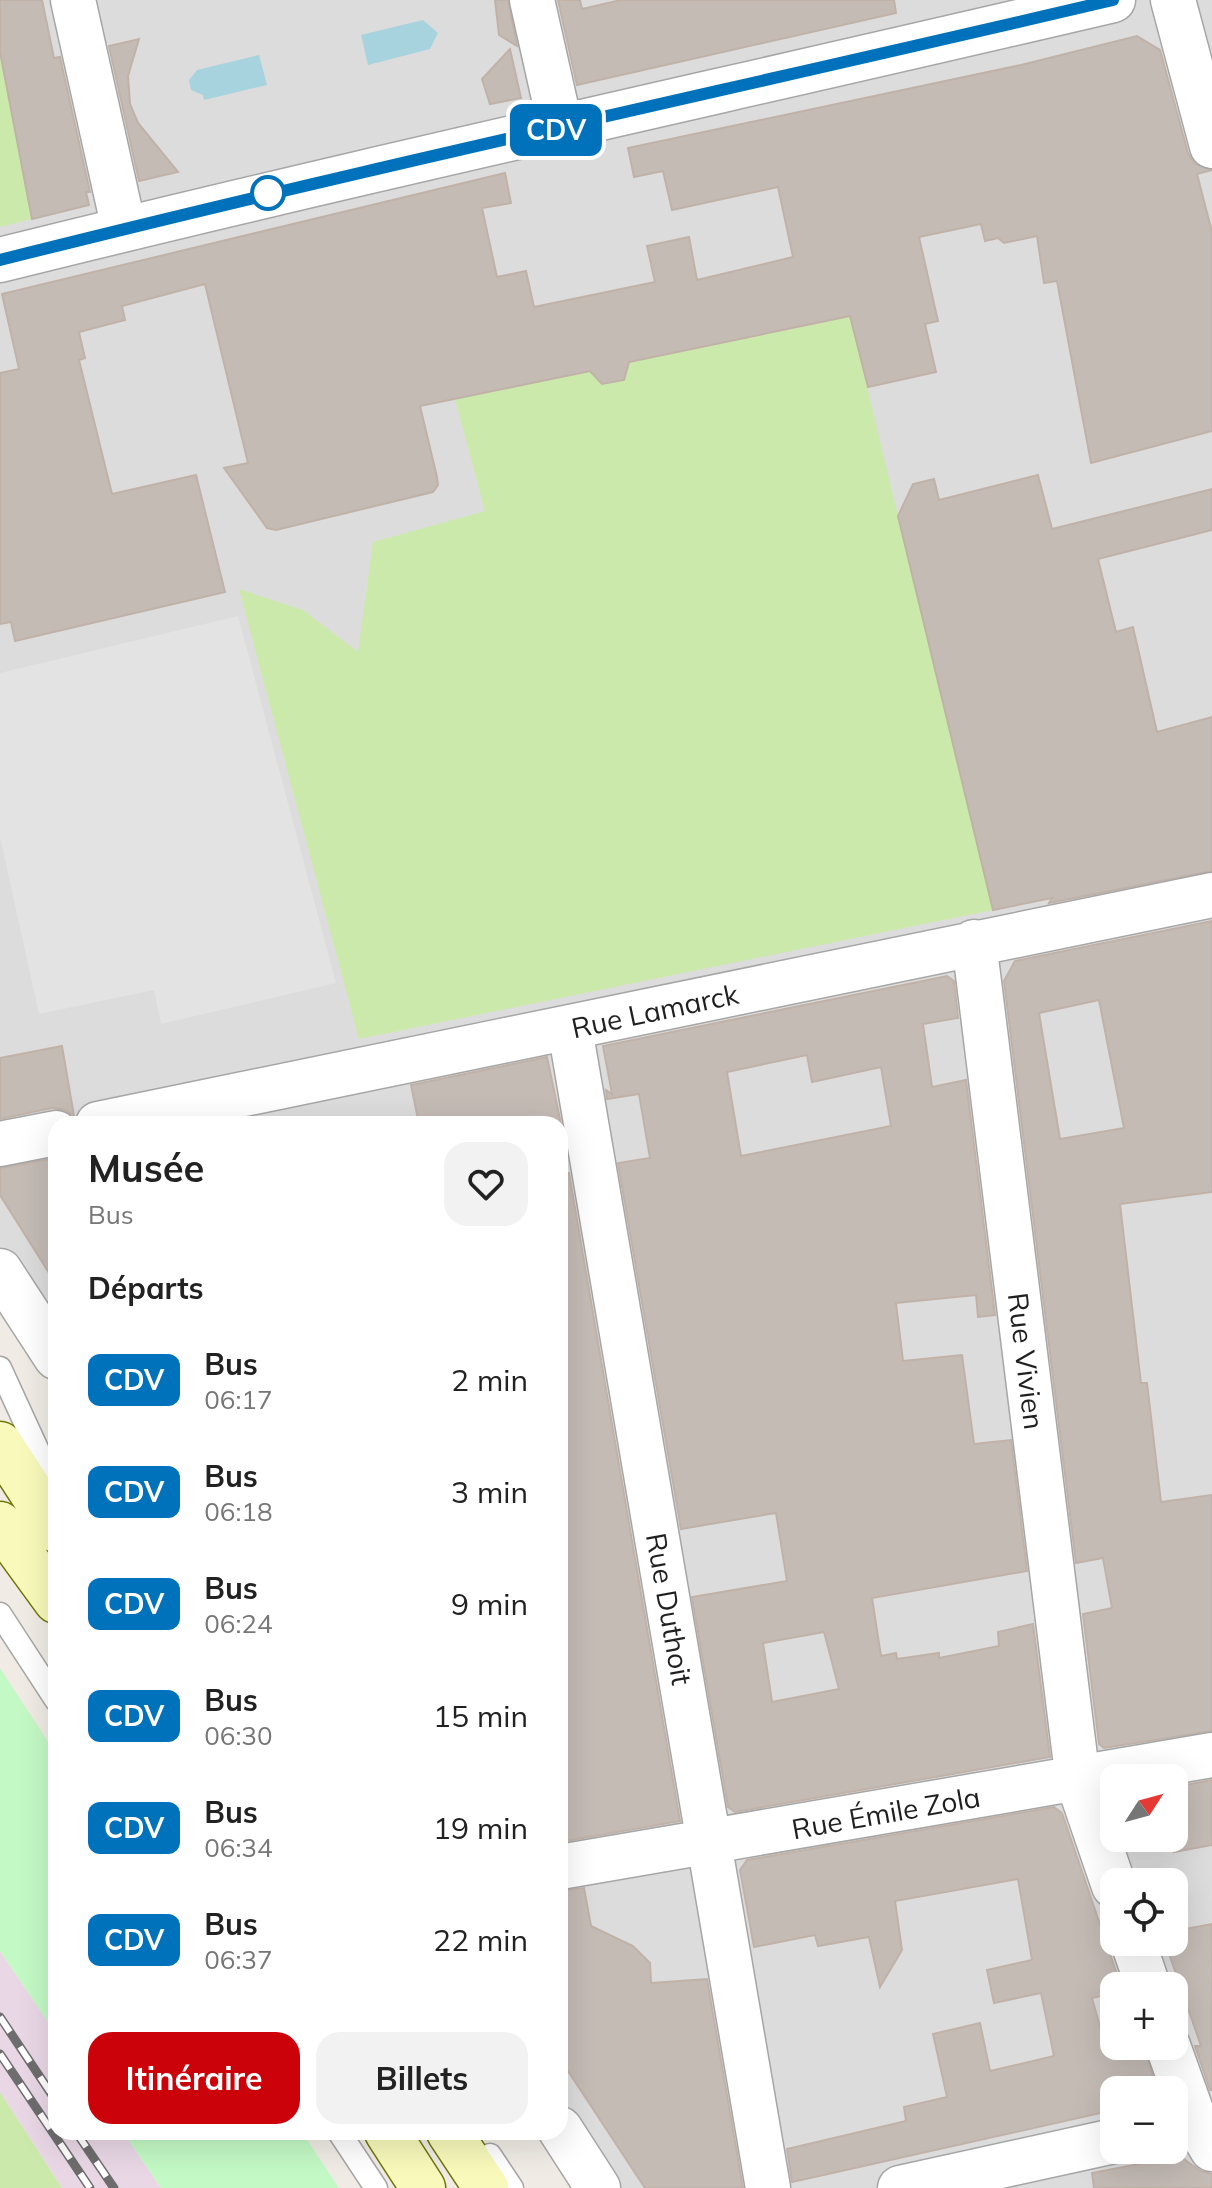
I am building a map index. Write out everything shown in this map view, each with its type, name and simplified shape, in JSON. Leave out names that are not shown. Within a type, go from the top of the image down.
[{"type":"main road","points":[[0,1444],[40,1485],[48,1508]]},
{"type":"main road","points":[[0,1524],[48,1590]]},
{"type":"main road","points":[[392,2140],[423,2188]]},
{"type":"main road","points":[[454,2140],[486,2188]]},
{"type":"street","points":[[73,0],[124,229]]},
{"type":"street","points":[[532,0],[561,129]]},
{"type":"street","points":[[0,260],[268,193],[561,129],[1113,0]]},
{"type":"street","points":[[1173,0],[1212,146]]},
{"type":"street","name":"Rue Lamarck","points":[[138,1116],[1212,895]]},
{"type":"street","name":"Rue Vivien","points":[[974,942],[1078,1781],[1108,1868]]},
{"type":"street","name":"Rue Duthoit","points":[[570,1029],[768,2188]]},
{"type":"street","points":[[0,1144],[48,1135]]},
{"type":"street","points":[[0,1271],[48,1345]]},
{"type":"street","points":[[0,1437],[40,1485]]},
{"type":"street","name":"Rue Émile Zola","points":[[568,1866],[1078,1781],[1212,1755]]},
{"type":"street","points":[[1172,2060],[1193,2130]]},
{"type":"street","points":[[567,2140],[598,2188]]},
{"type":"street","points":[[900,2188],[1100,2144]]},
{"type":"lane","points":[[0,1368],[40,1485]]},
{"type":"lane","points":[[0,1614],[48,1688]]},
{"type":"lane","points":[[344,2140],[376,2188]]},
{"type":"lane","points":[[480,2140],[512,2188]]},
{"type":"shaded area","points":[[0,0],[1212,0],[1212,2188],[598,2188],[567,2140],[568,1116],[48,1116],[48,1345],[0,1271]]},
{"type":"shaded area","points":[[238,616],[336,983],[161,1024],[154,990],[39,1014],[0,837],[0,673]]},
{"type":"shaded area","points":[[0,1951],[48,2022],[48,2140],[128,2140],[161,2188],[62,2188],[0,2092]]},
{"type":"green space","points":[[0,52],[32,219],[0,227]]},
{"type":"green space","points":[[850,316],[993,910],[359,1039],[239,589],[303,610],[358,652],[373,542],[485,511],[455,399],[590,371],[602,384],[623,380],[629,362]]},
{"type":"green space","points":[[0,1668],[48,1742],[48,2022],[0,1951]]},
{"type":"green space","points":[[0,2092],[62,2188],[0,2188]]},
{"type":"green space","points":[[128,2140],[307,2140],[339,2188],[161,2188]]},
{"type":"water","points":[[423,20],[438,33],[430,49],[368,65],[361,35]]},
{"type":"water","points":[[259,55],[267,85],[204,100],[203,95],[191,90],[189,80],[197,70]]},
{"type":"building","points":[[0,0],[42,0],[54,58],[60,57],[90,192],[86,192],[89,205],[32,219],[0,52]]},
{"type":"building","points":[[495,0],[508,0],[517,46],[499,35]]},
{"type":"building","points":[[558,0],[580,0],[582,9],[621,0],[894,0],[896,13],[577,85]]},
{"type":"building","points":[[1137,36],[1160,50],[1188,153],[1195,164],[1212,170],[1197,174],[1212,232],[1212,431],[1091,463],[1057,281],[1044,283],[1037,236],[1004,243],[998,238],[985,241],[981,224],[919,237],[938,321],[925,324],[936,372],[868,387],[850,316],[629,362],[624,380],[602,384],[590,371],[420,406],[437,477],[438,485],[433,492],[276,530],[267,528],[224,468],[248,463],[205,284],[122,306],[125,320],[79,332],[85,358],[79,360],[112,494],[196,475],[225,592],[15,641],[11,622],[0,624],[0,373],[19,369],[2,294],[505,173],[511,203],[482,208],[497,277],[526,271],[534,307],[655,282],[647,246],[689,237],[697,280],[793,257],[778,187],[672,210],[663,171],[634,177],[628,148],[1021,65]]},
{"type":"building","points":[[139,39],[128,76],[130,104],[138,123],[178,172],[139,181],[109,46]]},
{"type":"building","points":[[510,49],[521,98],[490,104],[482,79]]},
{"type":"building","points":[[1038,475],[1052,529],[1212,489],[1212,530],[1098,559],[1116,632],[1133,627],[1157,732],[1212,717],[1212,871],[1049,903],[1052,898],[993,910],[898,516],[913,484],[934,479],[939,500]]},
{"type":"building","points":[[1212,921],[1212,1192],[1120,1204],[1141,1383],[1147,1383],[1161,1502],[1212,1495],[1212,1731],[1104,1748],[1099,1744],[1083,1614],[1112,1608],[1103,1558],[1076,1563],[1004,981],[1015,961]],"holes":[[[1099,1000],[1124,1128],[1060,1139],[1039,1013]]]},
{"type":"building","points":[[947,976],[954,981],[958,1018],[923,1024],[932,1087],[966,1080],[995,1315],[978,1317],[976,1295],[896,1303],[903,1361],[962,1355],[974,1444],[1011,1440],[1027,1571],[872,1598],[881,1656],[896,1653],[897,1659],[939,1653],[939,1658],[999,1646],[998,1632],[1033,1624],[1050,1757],[735,1812],[728,1807],[692,1597],[787,1581],[776,1513],[681,1529],[618,1163],[650,1158],[639,1094],[607,1099],[606,1090],[612,1094],[603,1046]],"holes":[[[807,1055],[812,1082],[881,1067],[891,1126],[741,1156],[727,1072]],[[824,1632],[839,1689],[772,1702],[763,1643]]]},
{"type":"building","points":[[62,1046],[74,1116],[65,1110],[52,1108],[0,1119],[0,1058]]},
{"type":"building","points":[[547,1057],[559,1116],[417,1116],[411,1085]]},
{"type":"building","points":[[48,1159],[48,1271],[0,1195],[0,1168]]},
{"type":"building","points":[[568,1173],[680,1821],[568,1841]]},
{"type":"building","points":[[1212,1780],[1212,1845],[1188,1849],[1188,1784]]},
{"type":"building","points":[[1054,1807],[1062,1813],[1100,1924],[1100,1956],[1111,1956],[1116,1972],[1100,1972],[1100,1996],[1092,1998],[1100,2026],[1100,2060],[1148,2060],[1153,2076],[1100,2076],[1100,2113],[792,2182],[787,2149],[906,2121],[904,2107],[947,2097],[933,2034],[980,2023],[990,2071],[1054,2056],[1041,1993],[994,2003],[987,1970],[1032,1960],[1018,1879],[895,1901],[902,1950],[880,1987],[869,1937],[818,1946],[815,1935],[754,1947],[740,1870],[747,1860]]},
{"type":"building","points":[[584,1888],[591,1926],[633,1946],[650,1963],[651,1983],[707,1979],[743,2188],[645,2188],[568,2071],[568,1890]]},
{"type":"building","points":[[1212,1924],[1212,2090],[1195,2046],[1201,2046],[1188,2008],[1188,1972],[1175,1972],[1170,1956],[1188,1956],[1188,1928]]},
{"type":"building","points":[[1188,2162],[1200,2171],[1212,2174],[1212,2188],[1094,2188],[1092,2173],[1139,2164]]},
{"type":"railway","points":[[0,2017],[48,2089]]},
{"type":"railway","points":[[0,2054],[48,2125]]},
{"type":"railway","points":[[58,2140],[90,2188]]},
{"type":"railway","points":[[81,2140],[114,2188]]},
{"type":"bus line","name":"CDV","points":[[0,260],[268,193],[561,129],[1113,0]]}]
